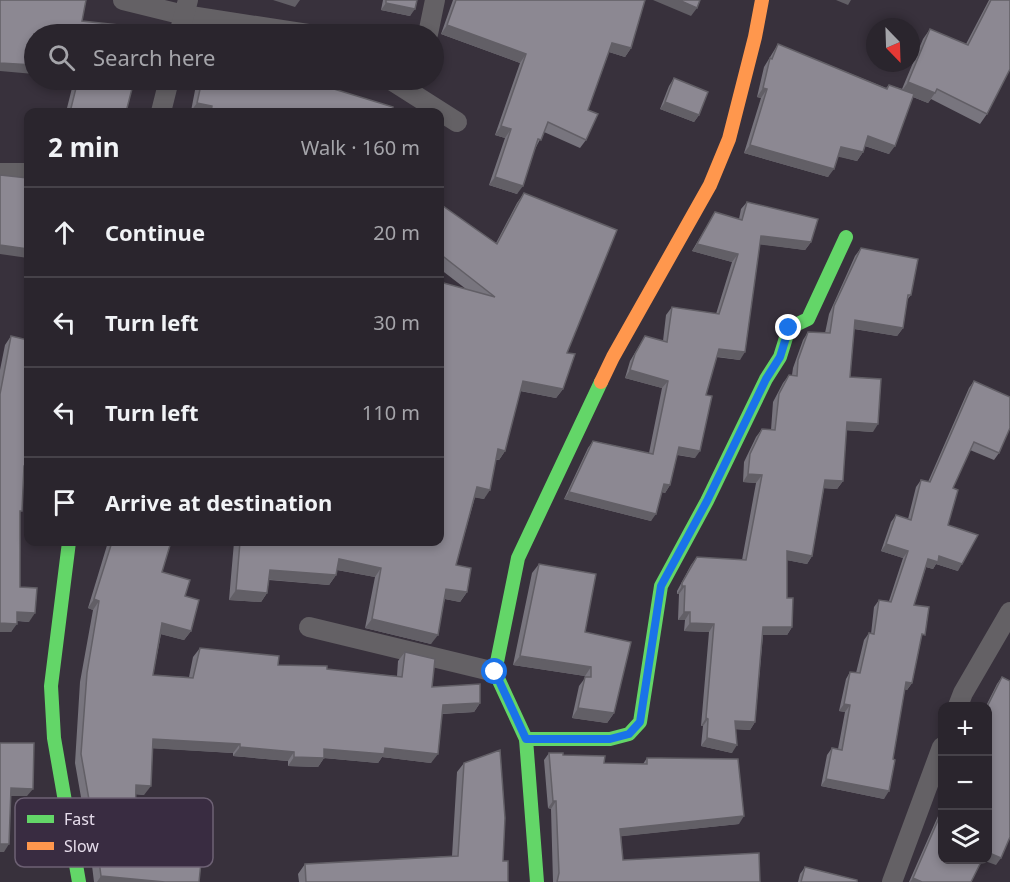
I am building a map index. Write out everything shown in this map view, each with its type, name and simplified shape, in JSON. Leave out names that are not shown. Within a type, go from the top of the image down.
[{"type":"street","points":[[123,0],[186,8],[261,24]]},
{"type":"street","points":[[430,24],[435,0]]},
{"type":"street","points":[[537,882],[526,739],[495,672],[518,558],[613,357],[710,185],[729,139],[762,0]]},
{"type":"street","points":[[182,24],[186,8]]},
{"type":"street","points":[[162,108],[166,90]]},
{"type":"street","points":[[420,90],[440,108]]},
{"type":"street","points":[[444,111],[457,123]]},
{"type":"street","points":[[0,173],[24,173]]},
{"type":"street","points":[[526,739],[610,739],[629,734],[640,722],[661,586],[707,501],[766,379],[780,357],[789,328],[808,319],[846,237]]},
{"type":"street","points":[[64,798],[54,738],[51,686],[68,546]]},
{"type":"street","points":[[960,702],[1010,612]]},
{"type":"street","points":[[309,627],[495,672]]},
{"type":"street","points":[[892,882],[939,756]]},
{"type":"street","points":[[76,867],[79,882]]},
{"type":"building","points":[[0,0],[86,0],[82,21],[110,24],[24,24],[24,64],[0,63]]},
{"type":"building","points":[[386,0],[417,0],[415,9],[386,3]]},
{"type":"building","points":[[456,0],[645,0],[631,48],[612,43],[588,110],[598,114],[586,140],[548,122],[541,140],[538,139],[523,186],[495,177],[511,129],[501,126],[526,54],[447,25]]},
{"type":"building","points":[[679,0],[700,0],[697,8]]},
{"type":"building","points":[[991,0],[1010,0],[1010,69],[987,114],[937,89],[935,93],[908,82],[912,72],[920,72],[920,53],[930,29],[968,45]]},
{"type":"building","points":[[778,44],[887,89],[889,85],[914,94],[895,146],[868,136],[863,152],[841,147],[834,169],[750,145],[767,89],[763,88],[770,58],[772,59]]},
{"type":"building","points":[[674,78],[708,92],[699,115],[665,102]]},
{"type":"building","points":[[76,90],[132,90],[127,108],[71,108]]},
{"type":"building","points":[[200,90],[337,90],[393,107],[212,108],[212,106],[197,103]]},
{"type":"building","points":[[0,175],[24,178],[24,248],[0,245]]},
{"type":"building","points":[[524,193],[617,230],[567,353],[575,354],[563,389],[523,381],[505,451],[498,449],[490,490],[477,487],[456,565],[471,568],[467,592],[446,589],[438,635],[372,619],[381,568],[339,559],[336,575],[270,570],[267,593],[236,590],[240,546],[444,546],[444,283],[495,297],[444,257],[444,207],[497,244]]},
{"type":"building","points":[[747,202],[818,219],[811,242],[761,236],[745,352],[719,349],[706,395],[712,396],[700,451],[679,447],[670,485],[664,484],[656,514],[569,492],[593,441],[653,454],[668,381],[630,370],[635,354],[645,336],[667,342],[672,307],[719,314],[738,254],[697,244],[715,212],[742,220]]},
{"type":"building","points":[[861,248],[918,259],[911,295],[908,295],[903,328],[855,320],[850,377],[881,379],[878,424],[847,422],[843,481],[825,480],[812,556],[787,551],[787,598],[793,598],[792,627],[763,627],[755,722],[735,721],[737,745],[707,738],[708,719],[706,718],[714,624],[690,623],[690,612],[684,612],[685,586],[682,586],[682,583],[697,557],[746,560],[762,475],[748,474],[750,454],[762,429],[775,430],[779,394],[789,375],[797,376],[798,360],[808,332],[830,333],[834,306]]},
{"type":"building","points":[[11,336],[24,339],[24,466],[22,511],[20,511],[20,587],[37,588],[35,613],[17,612],[17,624],[0,623],[0,394]]},
{"type":"building","points":[[974,381],[1010,397],[1010,428],[999,453],[974,442],[953,488],[958,490],[948,525],[978,535],[962,564],[939,556],[938,562],[928,559],[914,605],[929,607],[925,635],[922,634],[912,683],[906,682],[889,791],[826,779],[832,748],[842,750],[850,705],[844,704],[850,672],[860,673],[869,633],[874,634],[879,600],[891,602],[908,551],[886,544],[896,515],[911,520],[921,480],[930,482]]},
{"type":"building","points":[[111,546],[170,546],[162,572],[190,580],[185,596],[199,600],[191,631],[162,623],[153,675],[193,678],[200,648],[279,656],[278,665],[327,666],[327,669],[402,677],[405,652],[435,659],[432,687],[480,684],[480,703],[443,705],[438,754],[385,748],[384,754],[324,749],[324,758],[294,757],[294,752],[240,747],[240,744],[153,739],[151,786],[136,785],[136,798],[89,798],[81,754],[87,673],[99,601],[94,599]]},
{"type":"building","points":[[539,564],[596,574],[585,632],[631,642],[614,713],[578,708],[585,677],[591,677],[591,667],[520,656]]},
{"type":"building","points":[[1002,677],[1010,681],[1010,837],[1001,858],[992,854],[992,702],[990,702]]},
{"type":"building","points":[[0,743],[34,743],[33,789],[11,788],[9,844],[0,844]]},
{"type":"building","points":[[500,750],[505,818],[503,861],[508,861],[508,882],[306,882],[305,864],[458,856],[464,763]]},
{"type":"building","points":[[549,753],[605,756],[604,763],[647,764],[647,758],[738,759],[744,816],[620,829],[623,860],[759,853],[760,882],[557,882],[559,873],[556,801],[553,801]]},
{"type":"building","points":[[938,820],[938,864],[980,864],[971,882],[922,882],[913,878]]},
{"type":"building","points":[[100,867],[201,867],[199,882],[165,882],[101,876]]},
{"type":"building","points":[[805,867],[857,880],[857,882],[801,882]]},
{"type":"traffic: fast","points":[[526,739],[610,739],[629,734],[640,722],[661,586],[707,501],[766,379],[780,357],[789,328],[808,319],[846,237]]},
{"type":"traffic: fast","points":[[537,882],[526,739],[495,672],[518,558],[601,382]]},
{"type":"traffic: fast","points":[[64,798],[54,738],[51,686],[68,546]]},
{"type":"traffic: fast","points":[[76,867],[79,882]]},
{"type":"traffic: slow","points":[[601,382],[710,185],[729,139],[762,0]]},
{"type":"route","points":[[495,672],[526,739],[610,739],[629,734],[640,722],[661,586],[707,501],[766,379],[780,357],[789,328]]}]
